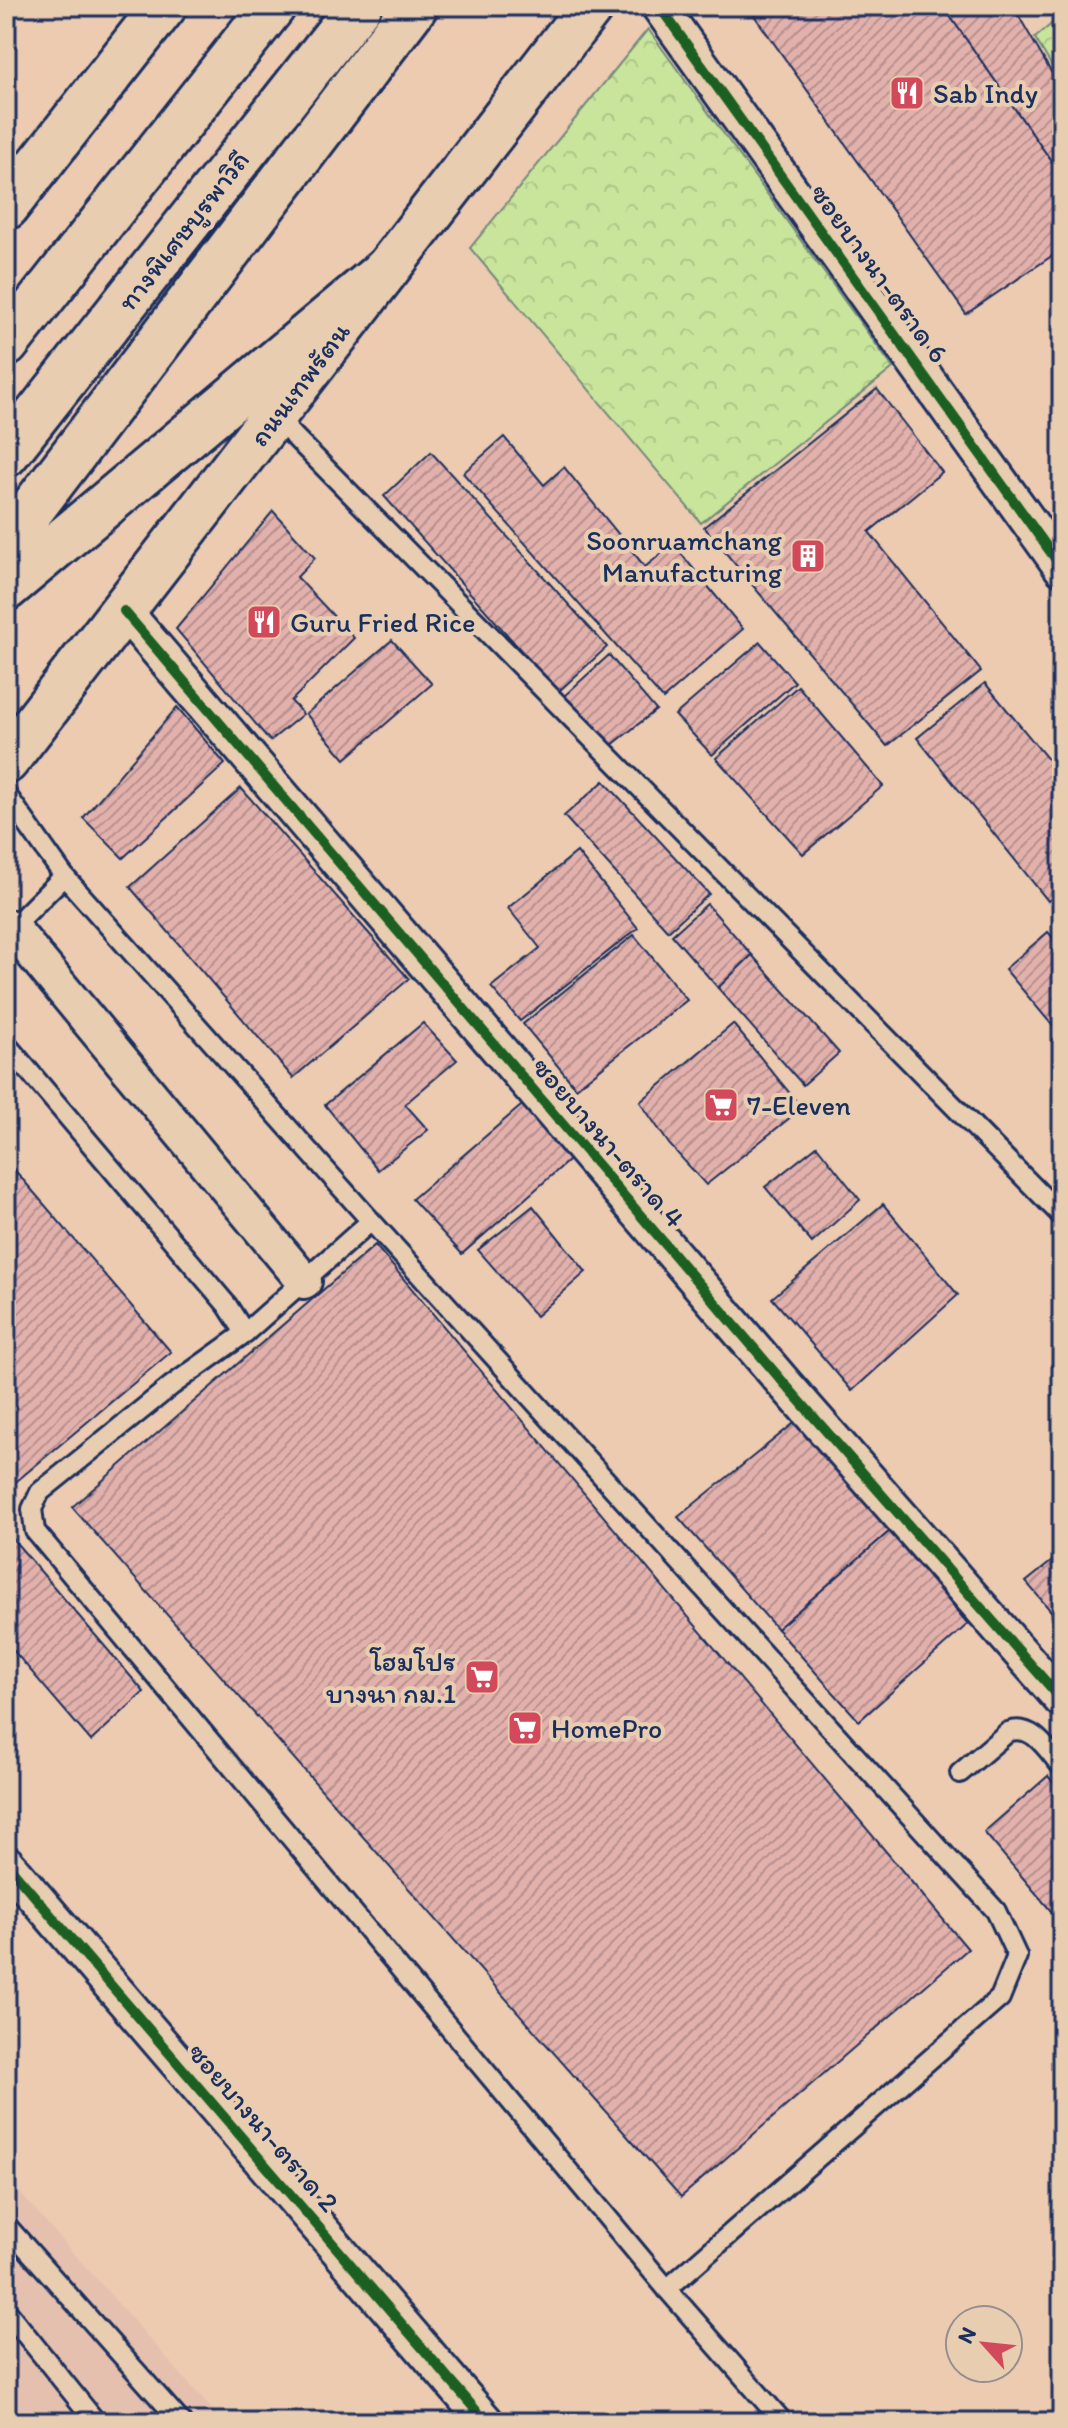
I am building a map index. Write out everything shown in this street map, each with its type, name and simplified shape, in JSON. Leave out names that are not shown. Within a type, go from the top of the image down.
[{"type":"main road","points":[[6,207],[164,6]]},
{"type":"main road","points":[[6,344],[273,6]]},
{"type":"main road","name":"ทางพิเศษบูรพาวิถี","points":[[6,454],[359,6]]},
{"type":"main road","points":[[6,543],[415,6]]},
{"type":"main road","name":"ถนนเทพรัตน","points":[[6,761],[591,6]]},
{"type":"main road","points":[[6,588],[387,269]]},
{"type":"street","name":"ซอยบางนา-ตราด 6","points":[[659,6],[1062,568]]},
{"type":"street","name":"ซอยบางนา-ตราด 4","points":[[124,611],[773,1370],[1062,1700]]},
{"type":"street","points":[[9,931],[304,1281]]},
{"type":"street","name":"ซอยบางนา-ตราด 2","points":[[6,1863],[486,2422]]},
{"type":"lane","points":[[274,416],[1062,1216]]},
{"type":"lane","points":[[6,794],[64,876],[371,1221],[996,1911],[1017,1956],[1000,1998],[667,2289]]},
{"type":"lane","points":[[9,931],[64,876]]},
{"type":"lane","points":[[6,1044],[227,1305],[245,1333]]},
{"type":"lane","points":[[371,1221],[245,1333],[171,1386],[40,1492],[32,1509],[35,1531],[667,2289],[783,2422]]},
{"type":"lane","points":[[960,1773],[1008,1732],[1017,1728],[1029,1731],[1062,1767]]},
{"type":"lane","points":[[6,2225],[181,2422]]},
{"type":"lane","points":[[6,2310],[96,2422]]},
{"type":"shaded area","points":[[6,2177],[223,2422],[6,2422]]},
{"type":"green space","points":[[1062,15],[1062,83],[1035,38]]},
{"type":"green space","points":[[648,29],[893,368],[701,523],[470,248]]},
{"type":"building","name":"Sab Indy","points":[[758,6],[943,6],[1062,176],[1062,249],[966,314],[751,11]]},
{"type":"building","name":"Sab Indy","points":[[943,6],[1013,6],[1062,91],[1062,176]]},
{"type":"building","name":"Soonruamchang Manufacturing","points":[[877,389],[942,472],[869,532],[981,671],[887,746],[704,527]]},
{"type":"building","points":[[504,437],[544,485],[564,467],[645,567],[673,544],[743,629],[663,699],[463,473]]},
{"type":"building","points":[[431,452],[607,647],[558,692],[384,496]]},
{"type":"building","points":[[273,511],[315,558],[297,577],[354,638],[291,701],[303,714],[270,741],[176,629]]},
{"type":"building","points":[[392,640],[432,684],[345,759],[306,714]]},
{"type":"building","points":[[760,642],[795,682],[712,755],[675,715]]},
{"type":"building","points":[[609,655],[656,710],[607,749],[563,697]]},
{"type":"building","points":[[985,683],[1059,773],[1062,771],[1062,890],[1048,901],[917,738]]},
{"type":"building","points":[[798,686],[883,786],[803,854],[716,758]]},
{"type":"building","points":[[177,707],[225,764],[123,858],[83,818]]},
{"type":"building","points":[[604,781],[709,894],[668,931],[564,816]]},
{"type":"building","points":[[241,788],[409,979],[293,1078],[130,887]]},
{"type":"building","points":[[577,852],[638,928],[520,1021],[491,987],[540,948],[508,908]]},
{"type":"building","points":[[707,904],[752,955],[718,988],[672,935]]},
{"type":"building","points":[[1048,932],[1062,948],[1062,1037],[1005,969]]},
{"type":"building","points":[[634,935],[687,1000],[576,1088],[523,1024]]},
{"type":"building","points":[[752,955],[839,1053],[803,1085],[718,988]]},
{"type":"building","points":[[423,1023],[457,1060],[405,1104],[428,1130],[378,1170],[325,1105]]},
{"type":"building","name":"7-Eleven","points":[[733,1024],[802,1108],[706,1185],[669,1144],[640,1102]]},
{"type":"building","points":[[528,1100],[575,1155],[462,1254],[412,1199]]},
{"type":"building","points":[[817,1146],[860,1200],[812,1243],[765,1187]]},
{"type":"building","points":[[6,1160],[171,1352],[6,1490]]},
{"type":"building","points":[[883,1204],[958,1295],[852,1391],[772,1298]]},
{"type":"building","points":[[533,1206],[586,1272],[536,1316],[478,1250]]},
{"type":"building","name":"HomePro","points":[[375,1245],[968,1949],[681,2197],[72,1507]]},
{"type":"building","points":[[798,1420],[890,1531],[777,1629],[678,1517]]},
{"type":"building","points":[[6,1531],[144,1692],[91,1741],[6,1642]]},
{"type":"building","points":[[890,1531],[968,1624],[859,1721],[777,1629]]},
{"type":"building","points":[[1062,1553],[1062,1624],[1026,1582]]},
{"type":"building","points":[[1048,1776],[1062,1793],[1062,1924],[984,1832]]},
{"type":"cycle path","points":[[659,6],[1062,568]]},
{"type":"cycle path","points":[[124,611],[783,1382],[1062,1700]]},
{"type":"cycle path","points":[[6,1863],[486,2422]]},
{"type":"place","name":"Sab Indy","points":[[907,93]]},
{"type":"place","name":"Soonruamchang Manufacturing","points":[[808,556]]},
{"type":"place","name":"Guru Fried Rice","points":[[264,622]]},
{"type":"place","name":"7-Eleven","points":[[721,1105]]},
{"type":"place","name":"โฮมโปร บางนา กม.1","points":[[482,1677]]},
{"type":"place","name":"HomePro","points":[[525,1728]]}]
